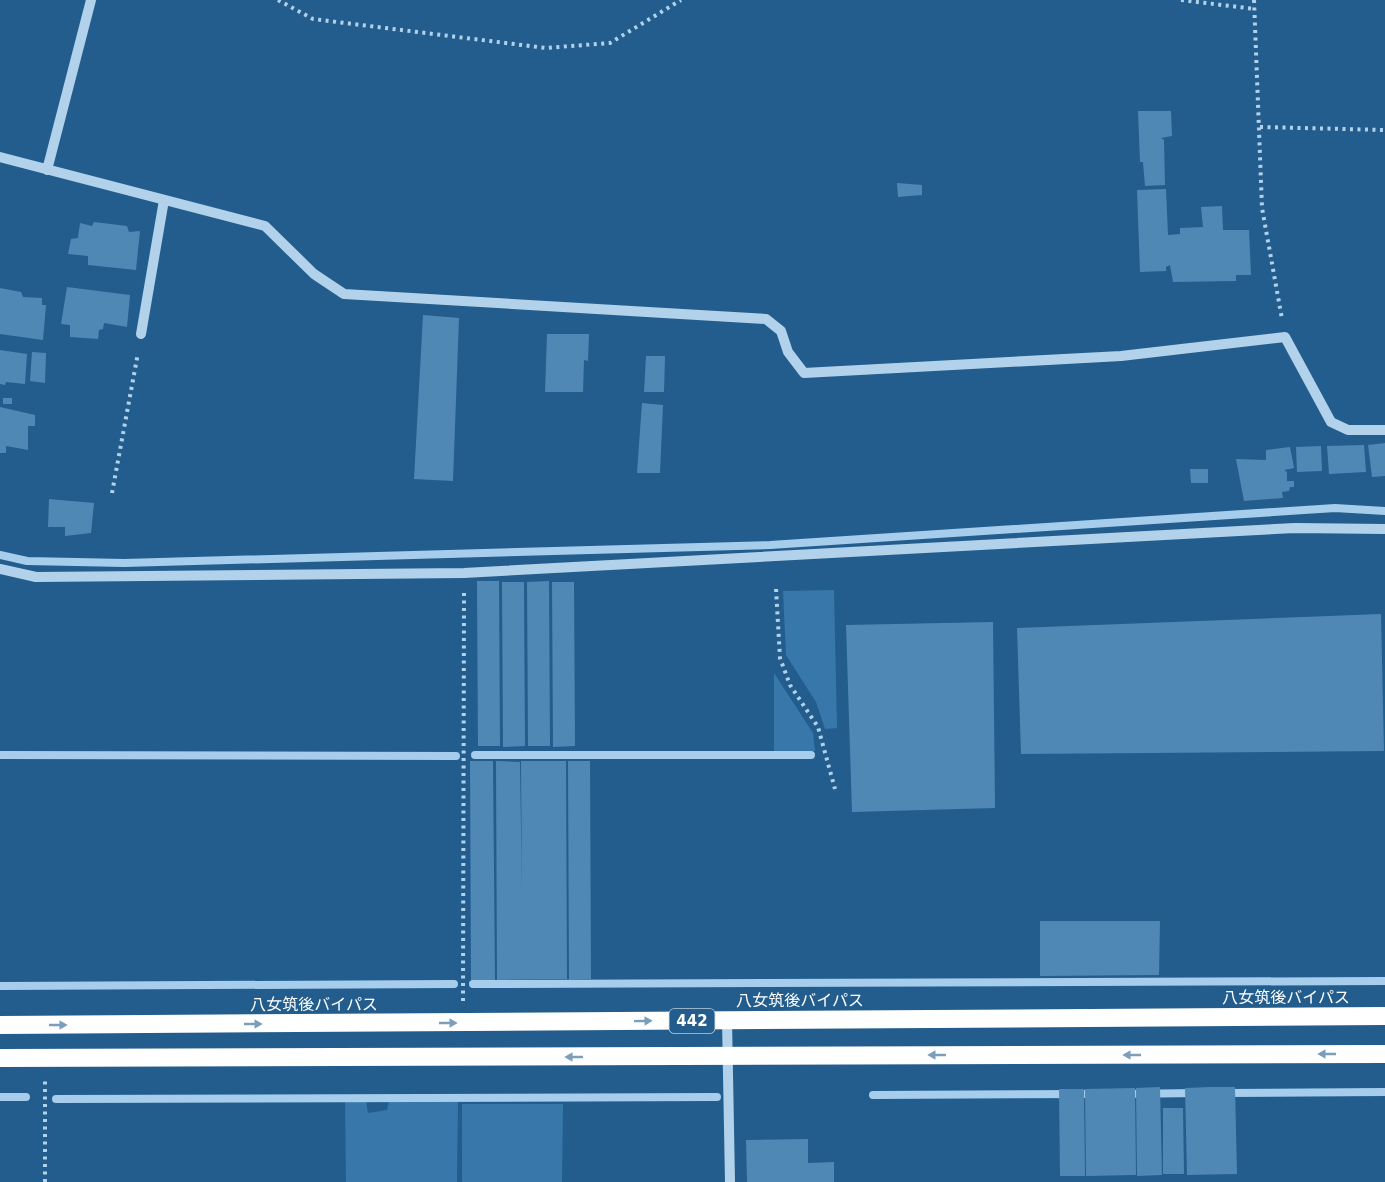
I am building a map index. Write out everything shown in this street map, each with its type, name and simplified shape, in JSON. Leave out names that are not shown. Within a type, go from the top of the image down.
[{"type":"highway","name":"八女筑後バイパス","points":[[0,1025],[1385,1016]]},
{"type":"highway","name":"442","points":[[0,1058],[1385,1054]]},
{"type":"street","points":[[48,170],[91,0]]},
{"type":"street","points":[[0,157],[265,226],[314,274],[344,294],[766,319],[781,331],[788,352],[804,373],[1121,356],[1286,337],[1331,422],[1348,430],[1385,430]]},
{"type":"street","points":[[141,334],[164,200]]},
{"type":"street","points":[[0,568],[36,577],[464,573],[1295,528],[1385,529]]},
{"type":"street","points":[[726,1020],[730,1182]]},
{"type":"path","points":[[278,0],[313,19],[323,21],[546,48],[610,43],[681,0]]},
{"type":"path","points":[[1181,0],[1255,9]]},
{"type":"path","points":[[1254,0],[1262,208],[1286,337]]},
{"type":"path","points":[[1260,127],[1385,130]]},
{"type":"path","points":[[112,493],[141,334]]},
{"type":"path","points":[[463,1023],[464,573]]},
{"type":"path","points":[[776,589],[780,658],[790,685],[818,727],[835,789]]},
{"type":"path","points":[[45,1057],[45,1182]]},
{"type":"shaded area","points":[[834,590],[837,728],[825,729],[816,702],[786,655],[783,591]]},
{"type":"shaded area","points":[[774,673],[813,733],[815,751],[774,751]]},
{"type":"shaded area","points":[[345,1101],[366,1101],[368,1113],[387,1110],[389,1101],[458,1101],[457,1182],[346,1182]]},
{"type":"shaded area","points":[[462,1104],[563,1104],[562,1182],[462,1182]]},
{"type":"building","points":[[1138,111],[1171,111],[1172,136],[1161,138],[1164,140],[1165,185],[1145,186],[1143,162],[1140,162]]},
{"type":"building","points":[[897,183],[922,185],[922,195],[898,197]]},
{"type":"building","points":[[1166,189],[1168,235],[1180,234],[1180,228],[1203,227],[1201,207],[1222,206],[1223,230],[1249,230],[1251,275],[1236,275],[1236,281],[1173,282],[1170,265],[1166,267],[1166,271],[1140,272],[1137,190]]},
{"type":"building","points":[[94,222],[127,226],[129,232],[140,231],[136,270],[88,265],[88,256],[68,254],[71,239],[78,238],[80,223],[92,226]]},
{"type":"building","points":[[67,287],[130,295],[127,327],[104,323],[103,329],[99,330],[98,339],[70,337],[70,325],[61,324]]},
{"type":"building","points":[[0,288],[21,292],[23,297],[42,298],[42,305],[46,305],[43,340],[0,334]]},
{"type":"building","points":[[423,315],[459,318],[453,481],[414,479]]},
{"type":"building","points":[[547,334],[589,334],[588,361],[584,360],[583,392],[545,392]]},
{"type":"building","points":[[0,350],[27,354],[25,384],[6,382],[5,385],[0,384]]},
{"type":"building","points":[[32,352],[46,353],[45,383],[30,381]]},
{"type":"building","points":[[646,356],[665,356],[664,392],[644,392]]},
{"type":"building","points":[[3,398],[12,398],[12,404],[3,404]]},
{"type":"building","points":[[642,403],[663,405],[660,473],[637,473]]},
{"type":"building","points":[[0,407],[35,415],[35,426],[28,426],[28,450],[6,446],[6,453],[0,453]]},
{"type":"building","points":[[1385,443],[1385,476],[1372,477],[1368,445]]},
{"type":"building","points":[[1364,445],[1366,472],[1329,474],[1327,446]]},
{"type":"building","points":[[1321,446],[1322,471],[1297,472],[1296,447]]},
{"type":"building","points":[[1290,447],[1294,468],[1284,470],[1287,472],[1287,481],[1294,481],[1294,487],[1282,492],[1283,498],[1244,501],[1236,459],[1266,460],[1266,450]]},
{"type":"building","points":[[1190,469],[1208,469],[1208,483],[1191,483]]},
{"type":"building","points":[[49,499],[94,503],[91,533],[65,536],[65,527],[48,527]]},
{"type":"building","points":[[477,581],[499,581],[500,746],[478,746]]},
{"type":"building","points":[[549,581],[550,746],[528,746],[527,582]]},
{"type":"building","points":[[502,582],[524,582],[525,746],[503,747]]},
{"type":"building","points":[[552,582],[574,582],[575,746],[553,747]]},
{"type":"building","points":[[1381,614],[1384,751],[1021,754],[1017,628]]},
{"type":"building","points":[[993,622],[995,808],[852,812],[846,625]]},
{"type":"building","points":[[470,761],[493,761],[495,980],[471,980]]},
{"type":"building","points":[[496,761],[520,762],[522,895],[521,761],[566,761],[567,979],[497,980]]},
{"type":"building","points":[[568,761],[590,761],[591,979],[569,980]]},
{"type":"building","points":[[1040,921],[1160,921],[1159,975],[1040,976]]},
{"type":"building","points":[[1160,1087],[1162,1175],[1137,1176],[1136,1088]]},
{"type":"building","points":[[1235,1087],[1237,1174],[1187,1175],[1185,1088]]},
{"type":"building","points":[[1135,1088],[1136,1175],[1086,1176],[1085,1089]]},
{"type":"building","points":[[1059,1089],[1084,1089],[1085,1176],[1060,1176]]},
{"type":"building","points":[[1163,1108],[1183,1108],[1184,1174],[1163,1174]]},
{"type":"building","points":[[808,1139],[808,1163],[834,1162],[834,1182],[747,1182],[746,1140]]},
{"type":"waterway","points":[[0,555],[27,561],[124,563],[770,545],[1335,508],[1385,511]]},
{"type":"waterway","points":[[0,755],[456,756]]},
{"type":"waterway","points":[[475,755],[811,755]]},
{"type":"waterway","points":[[473,984],[1385,981]]},
{"type":"waterway","points":[[0,986],[454,984]]},
{"type":"waterway","points":[[1226,1093],[1385,1092]]},
{"type":"waterway","points":[[1124,1094],[1196,1093]]},
{"type":"waterway","points":[[873,1095],[1097,1094]]},
{"type":"waterway","points":[[0,1097],[26,1097]]},
{"type":"waterway","points":[[56,1099],[717,1097]]}]
